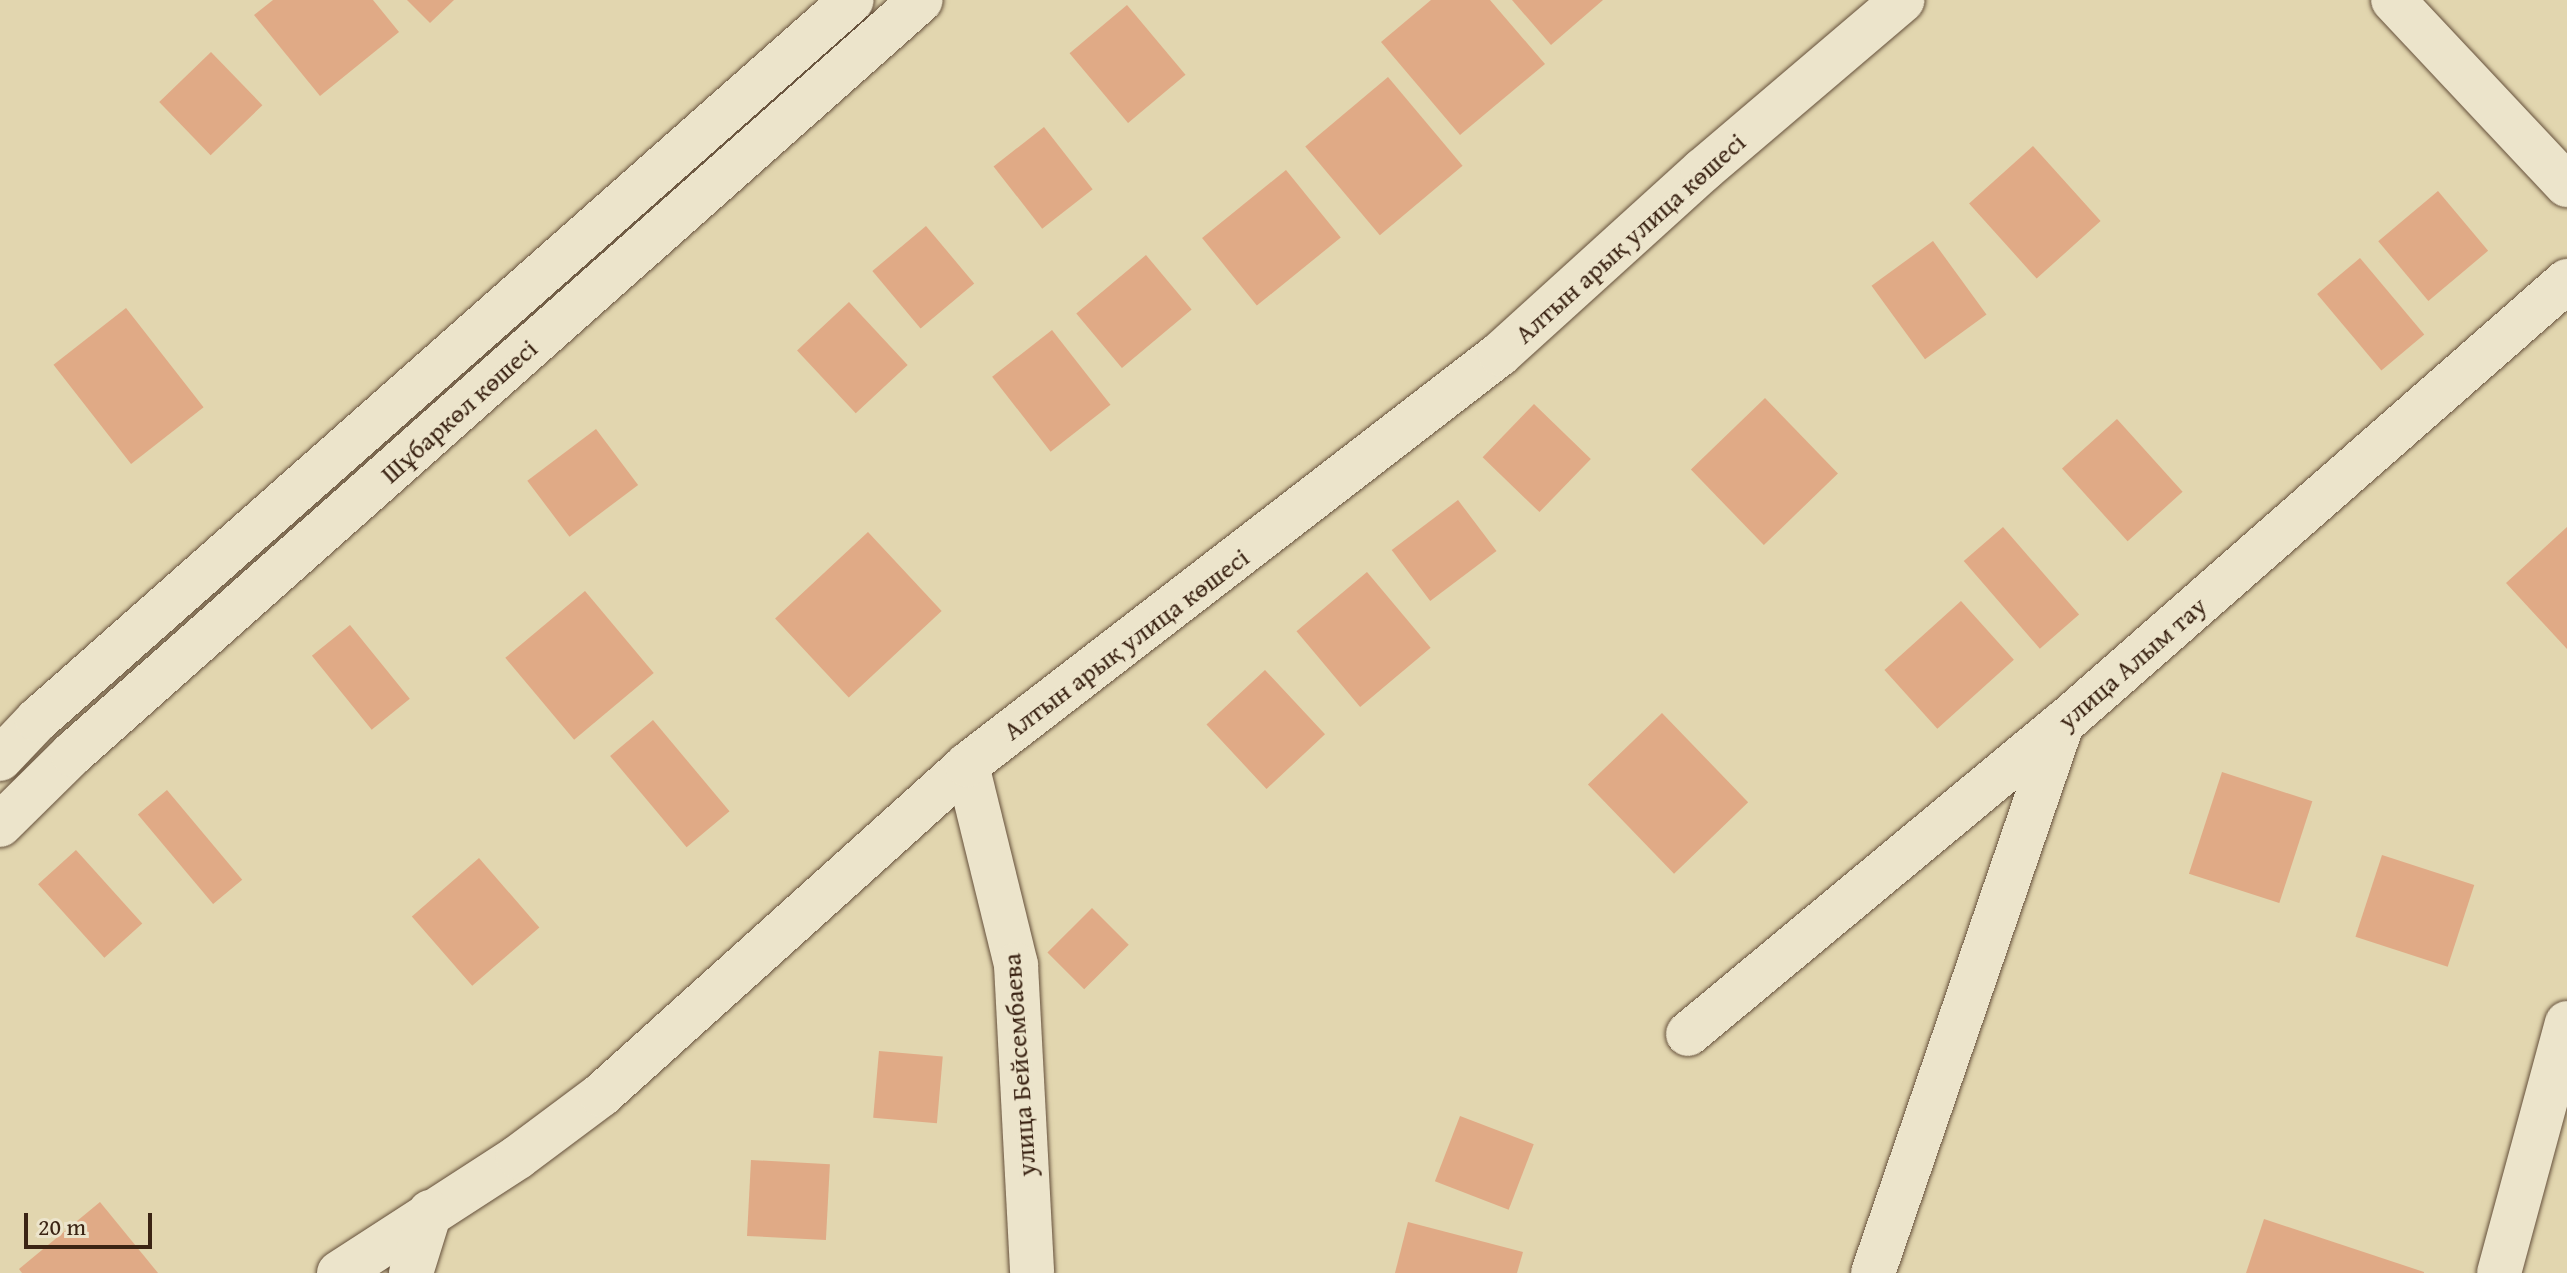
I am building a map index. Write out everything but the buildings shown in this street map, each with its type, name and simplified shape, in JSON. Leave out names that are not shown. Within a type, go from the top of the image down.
[{"type":"street","name":"Шұбаркөл көшесі","points":[[0,759],[92,671],[852,0]]},
{"type":"street","name":"Шұбаркөл көшесі","points":[[0,825],[72,754],[921,0]]},
{"type":"street","name":"Алтын арық улица көшесі","points":[[339,1273],[518,1157],[601,1095],[967,765],[1500,354],[1703,170],[1903,0]]},
{"type":"street","points":[[2393,0],[2567,185]]},
{"type":"street","name":"улица Алым тау","points":[[1688,1034],[2062,724],[2567,281]]},
{"type":"street","points":[[1873,1273],[2062,724]]},
{"type":"street","name":"улица Бейсембаева","points":[[967,765],[1016,965],[1032,1273]]},
{"type":"street","points":[[2499,1273],[2567,1023]]},
{"type":"street","points":[[411,1273],[430,1212]]}]
